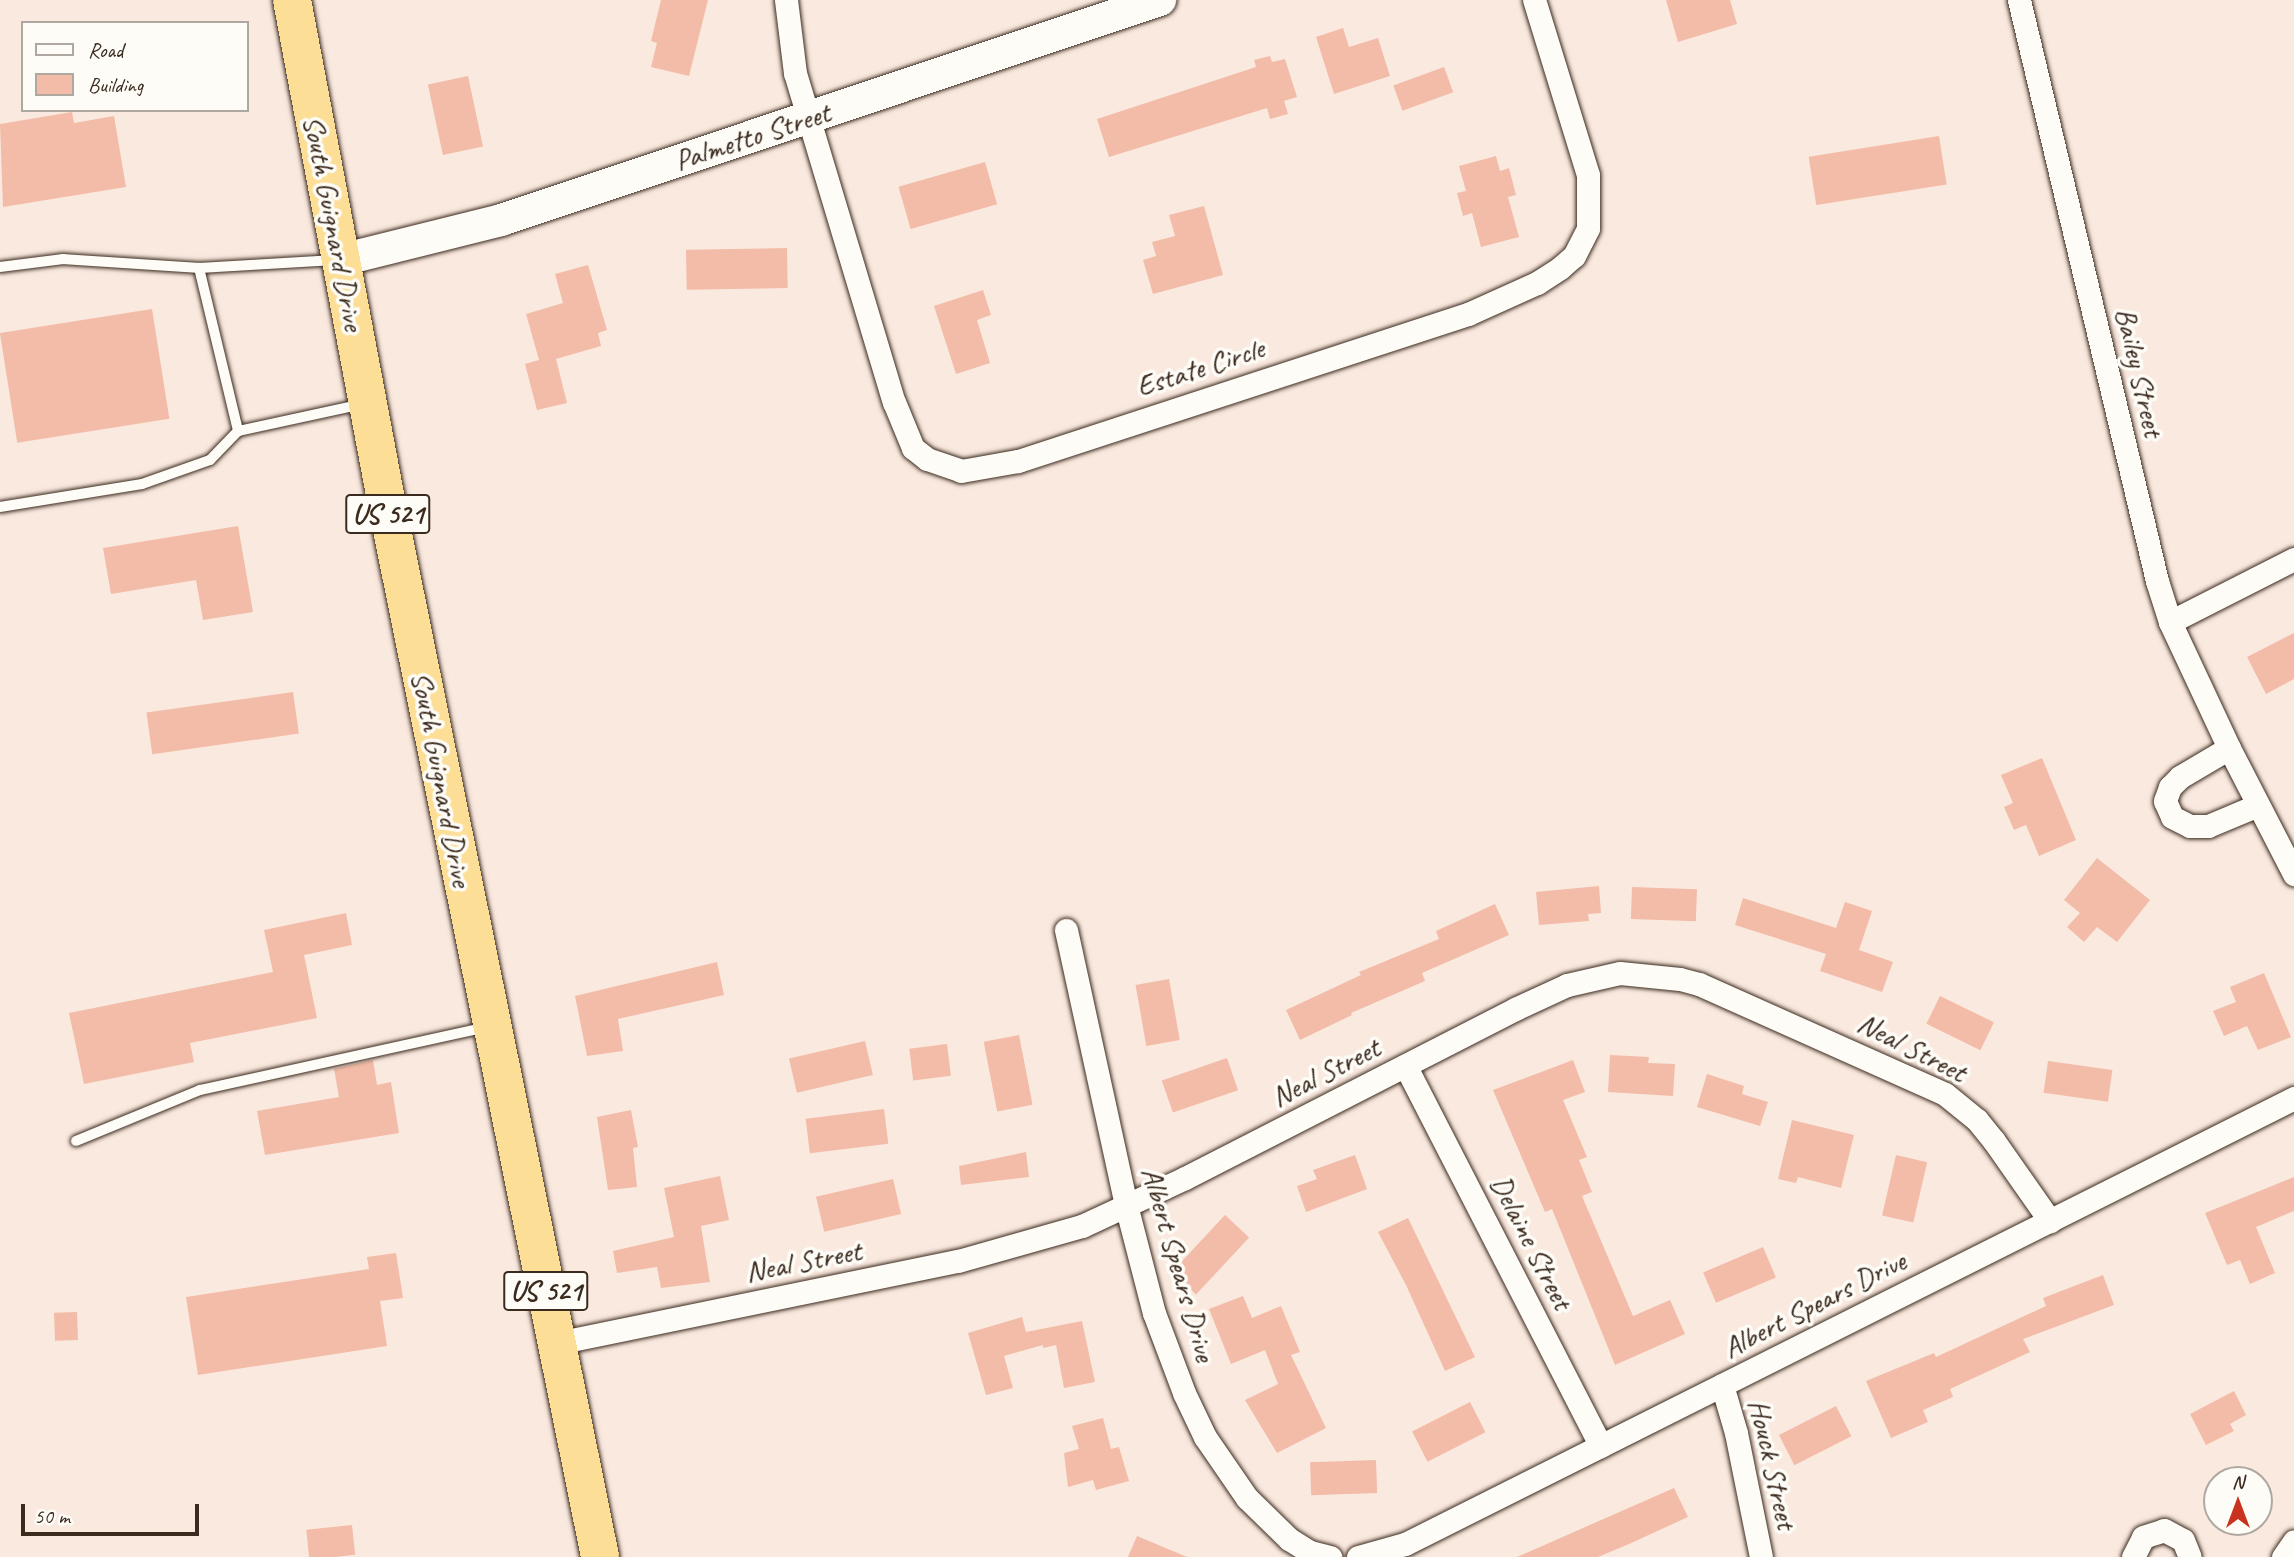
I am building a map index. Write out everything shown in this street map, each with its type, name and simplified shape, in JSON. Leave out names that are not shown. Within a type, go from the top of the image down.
[{"type":"highway","name":"South Guignard Drive","points":[[292,0],[368,403],[600,1557]]},
{"type":"street","name":"Estate Circle","points":[[786,0],[796,73],[906,434],[913,448],[935,462],[961,471],[1018,461],[1468,314],[1536,283],[1560,268],[1574,256],[1588,228],[1588,175],[1534,0]]},
{"type":"street","name":"Palmetto Street","points":[[341,260],[501,220],[809,117],[1107,10],[1160,0]]},
{"type":"street","name":"Bailey Street","points":[[2019,0],[2157,581],[2170,622],[2229,748],[2294,874]]},
{"type":"street","points":[[2170,622],[2294,559]]},
{"type":"street","points":[[2229,748],[2180,777],[2170,787],[2165,800],[2172,817],[2190,826],[2208,826],[2258,804]]},
{"type":"street","name":"Albert Spears Drive","points":[[1066,930],[1126,1205],[1154,1313],[1184,1393],[1205,1437],[1226,1471],[1266,1519],[1310,1552],[1330,1557]]},
{"type":"street","name":"Neal Street","points":[[557,1343],[958,1261],[1082,1226],[1567,985],[1620,973],[1680,979],[1945,1094],[1985,1131],[2050,1221]]},
{"type":"street","name":"Delaine Street","points":[[1406,1067],[1601,1446]]},
{"type":"street","name":"Albert Spears Drive","points":[[1358,1557],[1405,1544],[2294,1098]]},
{"type":"street","name":"Houck Street","points":[[1722,1385],[1737,1433],[1761,1557]]},
{"type":"street","points":[[2133,1557],[2143,1537],[2164,1530],[2183,1540],[2190,1557]]},
{"type":"street","points":[[2283,1557],[2294,1541]]},
{"type":"lane","points":[[0,267],[63,259],[199,268],[341,260]]},
{"type":"lane","points":[[199,268],[238,431]]},
{"type":"lane","points":[[0,508],[142,484],[210,460],[238,431],[368,403]]},
{"type":"lane","points":[[76,1141],[200,1090],[492,1026]]},
{"type":"building","points":[[661,0],[708,0],[689,76],[651,67],[657,43],[651,41]]},
{"type":"building","points":[[1666,0],[1730,0],[1737,24],[1678,42]]},
{"type":"building","points":[[1343,28],[1349,47],[1378,38],[1390,76],[1334,94],[1316,37]]},
{"type":"building","points":[[1270,56],[1272,62],[1285,59],[1297,97],[1284,101],[1288,114],[1270,119],[1267,108],[1109,157],[1097,119],[1256,67],[1254,60]]},
{"type":"building","points":[[1444,67],[1453,92],[1402,111],[1393,85]]},
{"type":"building","points":[[468,76],[483,146],[443,155],[428,85]]},
{"type":"building","points":[[72,112],[74,123],[114,116],[126,187],[3,207],[0,124]]},
{"type":"building","points":[[1939,136],[1947,184],[1816,205],[1809,157]]},
{"type":"building","points":[[1496,156],[1500,171],[1509,168],[1516,195],[1508,197],[1519,237],[1481,247],[1472,213],[1463,216],[1457,193],[1466,191],[1459,166]]},
{"type":"building","points":[[985,162],[997,204],[911,229],[898,187]]},
{"type":"building","points":[[1204,206],[1223,275],[1153,294],[1143,260],[1156,256],[1152,242],[1175,236],[1169,215]]},
{"type":"building","points":[[787,248],[788,288],[687,290],[686,250]]},
{"type":"building","points":[[588,265],[607,330],[598,333],[601,346],[556,359],[567,403],[537,410],[525,364],[539,360],[526,314],[563,303],[555,274]]},
{"type":"building","points":[[983,290],[991,315],[977,320],[990,363],[956,374],[934,306]]},
{"type":"building","points":[[152,309],[169,419],[17,443],[0,333]]},
{"type":"building","points":[[238,526],[253,612],[203,620],[196,580],[111,594],[103,548]]},
{"type":"building","points":[[2294,633],[2294,679],[2266,694],[2247,657]]},
{"type":"building","points":[[293,692],[299,734],[152,754],[146,713]]},
{"type":"building","points":[[2042,758],[2076,840],[2039,856],[2026,825],[2014,830],[2004,807],[2013,803],[2001,775]]},
{"type":"building","points":[[2097,858],[2150,900],[2117,942],[2097,927],[2084,942],[2067,927],[2080,913],[2064,900]]},
{"type":"building","points":[[1599,886],[1601,913],[1588,914],[1589,921],[1539,925],[1536,892]]},
{"type":"building","points":[[1632,887],[1697,889],[1696,921],[1631,919]]},
{"type":"building","points":[[1743,898],[1836,928],[1845,902],[1872,911],[1859,950],[1893,962],[1882,992],[1820,971],[1826,954],[1735,925]]},
{"type":"building","points":[[1495,904],[1509,935],[1422,973],[1425,981],[1351,1013],[1352,1015],[1300,1040],[1286,1010],[1361,975],[1359,972],[1439,939],[1436,931]]},
{"type":"building","points":[[346,913],[352,945],[304,955],[317,1018],[190,1043],[194,1062],[84,1084],[69,1013],[273,972],[264,930]]},
{"type":"building","points":[[717,962],[724,995],[618,1019],[623,1051],[587,1056],[575,996]]},
{"type":"building","points":[[2264,973],[2291,1037],[2258,1050],[2247,1026],[2224,1036],[2213,1011],[2236,1002],[2230,987]]},
{"type":"building","points":[[1169,979],[1180,1040],[1146,1046],[1136,985]]},
{"type":"building","points":[[1940,996],[1994,1022],[1980,1050],[1926,1024]]},
{"type":"building","points":[[1019,1035],[1033,1105],[997,1112],[984,1042]]},
{"type":"building","points":[[865,1041],[873,1075],[797,1093],[789,1059]]},
{"type":"building","points":[[947,1044],[951,1076],[913,1080],[909,1049]]},
{"type":"building","points":[[1610,1055],[1649,1057],[1648,1063],[1675,1064],[1673,1096],[1608,1092]]},
{"type":"building","points":[[1227,1058],[1238,1090],[1173,1113],[1162,1080]]},
{"type":"building","points":[[373,1060],[377,1085],[391,1082],[399,1133],[265,1155],[257,1111],[339,1097],[334,1069]]},
{"type":"building","points":[[1573,1060],[1585,1092],[1563,1100],[1587,1157],[1579,1160],[1592,1192],[1582,1196],[1633,1316],[1670,1300],[1685,1334],[1615,1365],[1552,1209],[1545,1212],[1493,1090]]},
{"type":"building","points":[[2048,1061],[2112,1070],[2108,1102],[2044,1093]]},
{"type":"building","points":[[1707,1074],[1744,1086],[1742,1094],[1768,1102],[1760,1126],[1697,1107]]},
{"type":"building","points":[[884,1109],[888,1144],[810,1153],[806,1119]]},
{"type":"building","points":[[631,1110],[638,1147],[633,1148],[637,1187],[608,1190],[597,1117]]},
{"type":"building","points":[[1792,1120],[1854,1135],[1841,1188],[1798,1177],[1796,1183],[1778,1179]]},
{"type":"building","points":[[1026,1152],[1029,1177],[961,1185],[959,1166]]},
{"type":"building","points":[[1355,1155],[1367,1189],[1306,1212],[1297,1186],[1317,1179],[1313,1170]]},
{"type":"building","points":[[1896,1155],[1927,1162],[1913,1223],[1882,1215]]},
{"type":"building","points":[[720,1176],[729,1220],[701,1226],[710,1282],[661,1288],[657,1267],[617,1273],[613,1251],[674,1237],[664,1188]]},
{"type":"building","points":[[2294,1177],[2294,1211],[2256,1227],[2275,1273],[2250,1284],[2240,1260],[2227,1265],[2205,1213]]},
{"type":"building","points":[[893,1179],[901,1214],[824,1232],[816,1197]]},
{"type":"building","points":[[1225,1215],[1249,1238],[1196,1295],[1172,1272]]},
{"type":"building","points":[[1408,1218],[1475,1357],[1445,1371],[1406,1285],[1378,1232]]},
{"type":"building","points":[[1763,1247],[1776,1277],[1716,1303],[1703,1272]]},
{"type":"building","points":[[396,1253],[403,1298],[380,1301],[387,1346],[198,1375],[186,1297],[369,1269],[367,1257]]},
{"type":"building","points":[[2103,1275],[2114,1305],[2023,1339],[2030,1352],[1950,1389],[1953,1397],[1923,1410],[1928,1422],[1891,1438],[1866,1381],[1934,1353],[1936,1357],[2046,1306],[2043,1298]]},
{"type":"building","points":[[1243,1296],[1252,1318],[1281,1306],[1300,1352],[1291,1355],[1326,1428],[1277,1453],[1245,1400],[1278,1384],[1265,1350],[1231,1364],[1209,1309]]},
{"type":"building","points":[[77,1312],[78,1340],[55,1341],[54,1313]]},
{"type":"building","points":[[1022,1317],[1026,1332],[1082,1321],[1095,1382],[1064,1388],[1056,1345],[1043,1348],[1043,1345],[1004,1356],[1013,1388],[986,1395],[968,1333]]},
{"type":"building","points":[[2234,1391],[2246,1415],[2230,1424],[2234,1431],[2206,1445],[2190,1414]]},
{"type":"building","points":[[1470,1402],[1485,1432],[1428,1462],[1412,1432]]},
{"type":"building","points":[[1836,1406],[1851,1436],[1794,1465],[1779,1435]]},
{"type":"building","points":[[1103,1418],[1111,1449],[1119,1447],[1129,1481],[1096,1490],[1093,1480],[1068,1487],[1064,1453],[1079,1449],[1072,1426]]},
{"type":"building","points":[[1376,1460],[1377,1493],[1311,1495],[1310,1462]]},
{"type":"building","points":[[1674,1488],[1688,1517],[1629,1544],[1598,1557],[1517,1557]]},
{"type":"building","points":[[352,1525],[355,1555],[309,1557],[306,1530]]},
{"type":"building","points":[[1137,1536],[1187,1557],[1128,1557]]}]
